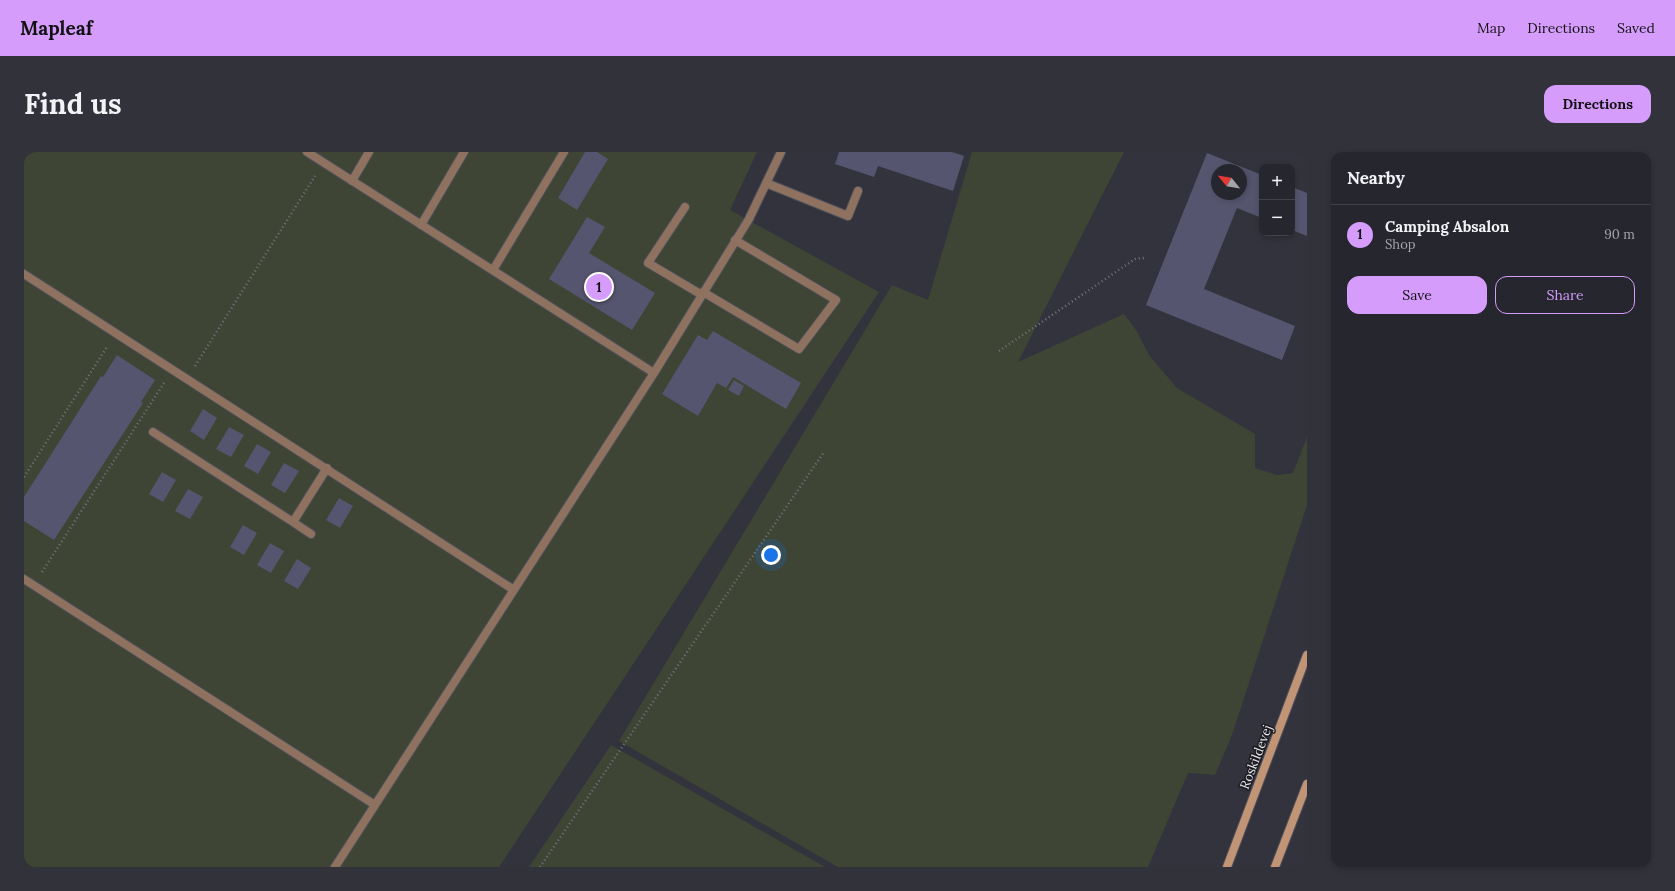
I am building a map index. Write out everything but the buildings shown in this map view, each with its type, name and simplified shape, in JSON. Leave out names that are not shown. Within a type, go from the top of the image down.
[{"type":"main road","name":"Roskildevej","points":[[1226,867],[1307,655]]},
{"type":"main road","points":[[1275,867],[1307,784]]},
{"type":"lane","points":[[307,152],[654,373]]},
{"type":"lane","points":[[352,181],[369,152]]},
{"type":"lane","points":[[421,224],[464,152]]},
{"type":"lane","points":[[493,270],[564,152]]},
{"type":"lane","points":[[335,867],[654,373],[703,294],[734,240],[749,219],[781,152]]},
{"type":"lane","points":[[766,182],[848,216],[858,191]]},
{"type":"lane","points":[[685,207],[648,264],[799,349],[836,300],[734,240]]},
{"type":"lane","points":[[24,274],[514,590]]},
{"type":"lane","points":[[154,432],[311,534]]},
{"type":"lane","points":[[293,522],[327,468]]},
{"type":"lane","points":[[24,579],[375,805]]},
{"type":"path","points":[[188,379],[323,162]]},
{"type":"path","points":[[999,352],[1135,259],[1144,258]]},
{"type":"path","points":[[24,477],[116,333]]},
{"type":"path","points":[[34,585],[173,369]]},
{"type":"path","points":[[540,867],[824,452]]},
{"type":"green space","points":[[24,152],[757,152],[730,210],[879,292],[499,867],[24,867]]},
{"type":"green space","points":[[972,152],[1124,152],[1018,362],[1124,314],[1136,330],[1149,355],[1177,388],[1255,434],[1255,468],[1277,475],[1293,473],[1307,437],[1307,505],[1232,735],[1215,775],[1188,773],[1148,867],[838,867],[619,741],[892,285],[928,300]]},
{"type":"green space","points":[[611,745],[825,867],[529,867]]},
{"type":"place","name":"Camping Absalon","points":[[599,287]]}]
